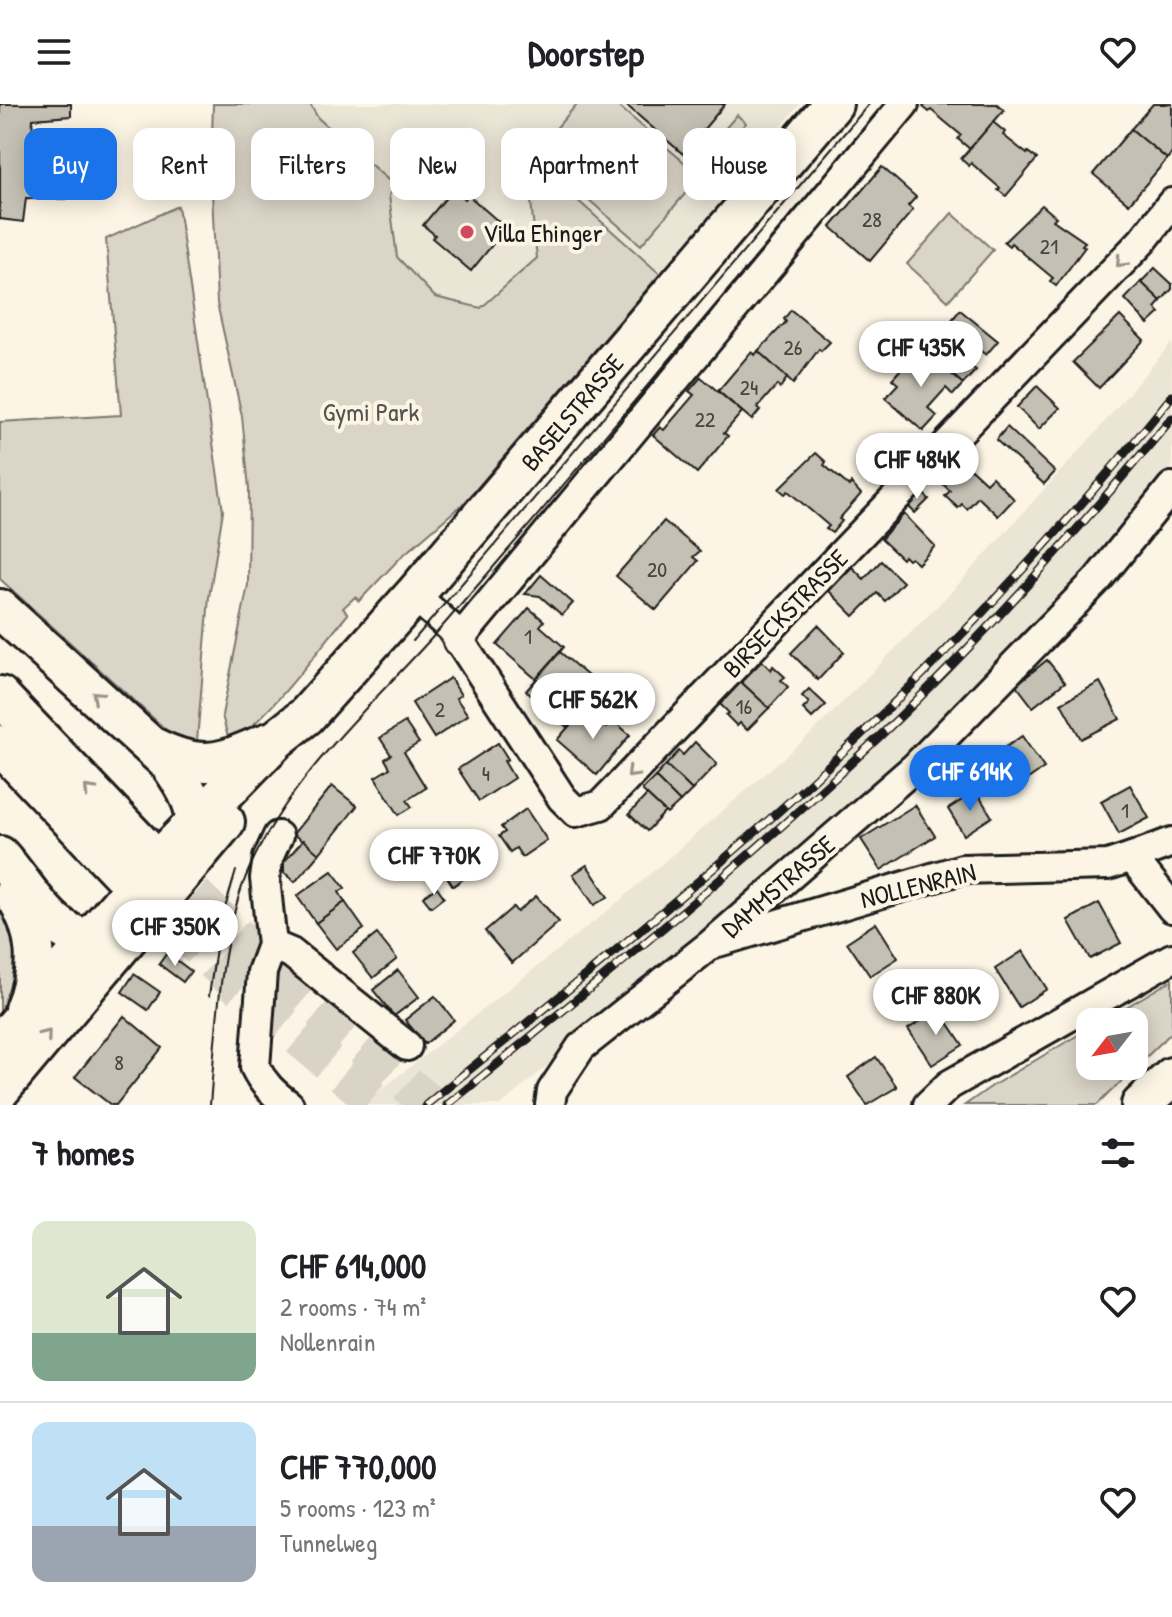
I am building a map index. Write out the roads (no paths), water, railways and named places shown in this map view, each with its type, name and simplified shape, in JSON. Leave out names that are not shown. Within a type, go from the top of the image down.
[{"type":"main road","name":"BASELSTRASSE","points":[[8,1035],[150,869],[291,728],[414,595],[833,104]]},
{"type":"main road","points":[[0,609],[155,748],[181,780],[198,819],[194,847],[183,874]]},
{"type":"main road","points":[[0,696],[132,860],[0,745]]},
{"type":"main road","name":"BASELSTRASSE","points":[[0,1090],[287,748],[291,728]]},
{"type":"main road","points":[[155,748],[175,757],[204,763],[237,756],[291,728]]},
{"type":"main road","points":[[0,856],[45,913],[70,934],[88,940],[104,940],[134,932]]},
{"type":"main road","points":[[0,870],[27,919],[36,951],[34,979],[8,1035]]},
{"type":"main road","points":[[1141,1105],[1172,1077]]},
{"type":"street","points":[[458,641],[904,104]]},
{"type":"street","name":"BIRSECKSTRASSE","points":[[414,595],[446,622],[562,798],[576,812],[601,805],[1132,251],[1172,203]]},
{"type":"street","name":"DAMMSTRASSE","points":[[550,1105],[552,1091],[581,1047],[710,945],[915,767],[1098,579],[1172,487]]},
{"type":"street","points":[[278,836],[268,858],[265,878],[272,945],[262,972],[255,1067],[268,1087],[289,1105]]},
{"type":"street","name":"NOLLENRAIN","points":[[710,945],[962,869],[1108,865],[1172,842]]},
{"type":"street","points":[[1132,857],[1172,908]]},
{"type":"street","points":[[272,945],[291,953],[407,1046]]},
{"type":"street","points":[[928,1105],[949,1085],[1172,958]]},
{"type":"tunnel","points":[[153,855],[266,964],[431,1105]]},
{"type":"tunnel","points":[[132,883],[248,995],[380,1105]]},
{"type":"tram line","points":[[413,641],[869,104]]},
{"type":"tram line","points":[[210,1105],[217,1015],[232,921],[250,867],[289,799],[339,737],[502,557],[885,104]]},
{"type":"tram line","points":[[209,996],[219,928],[236,871]]},
{"type":"railway","points":[[426,1105],[670,906],[860,736],[999,595],[1172,396]]},
{"type":"railway","points":[[447,1105],[722,878],[881,735],[1031,581],[1172,418]]},
{"type":"place","name":"Villa Ehinger","points":[[467,232]]},
{"type":"park label","name":"Gymi Park","points":[[371,411]]}]
